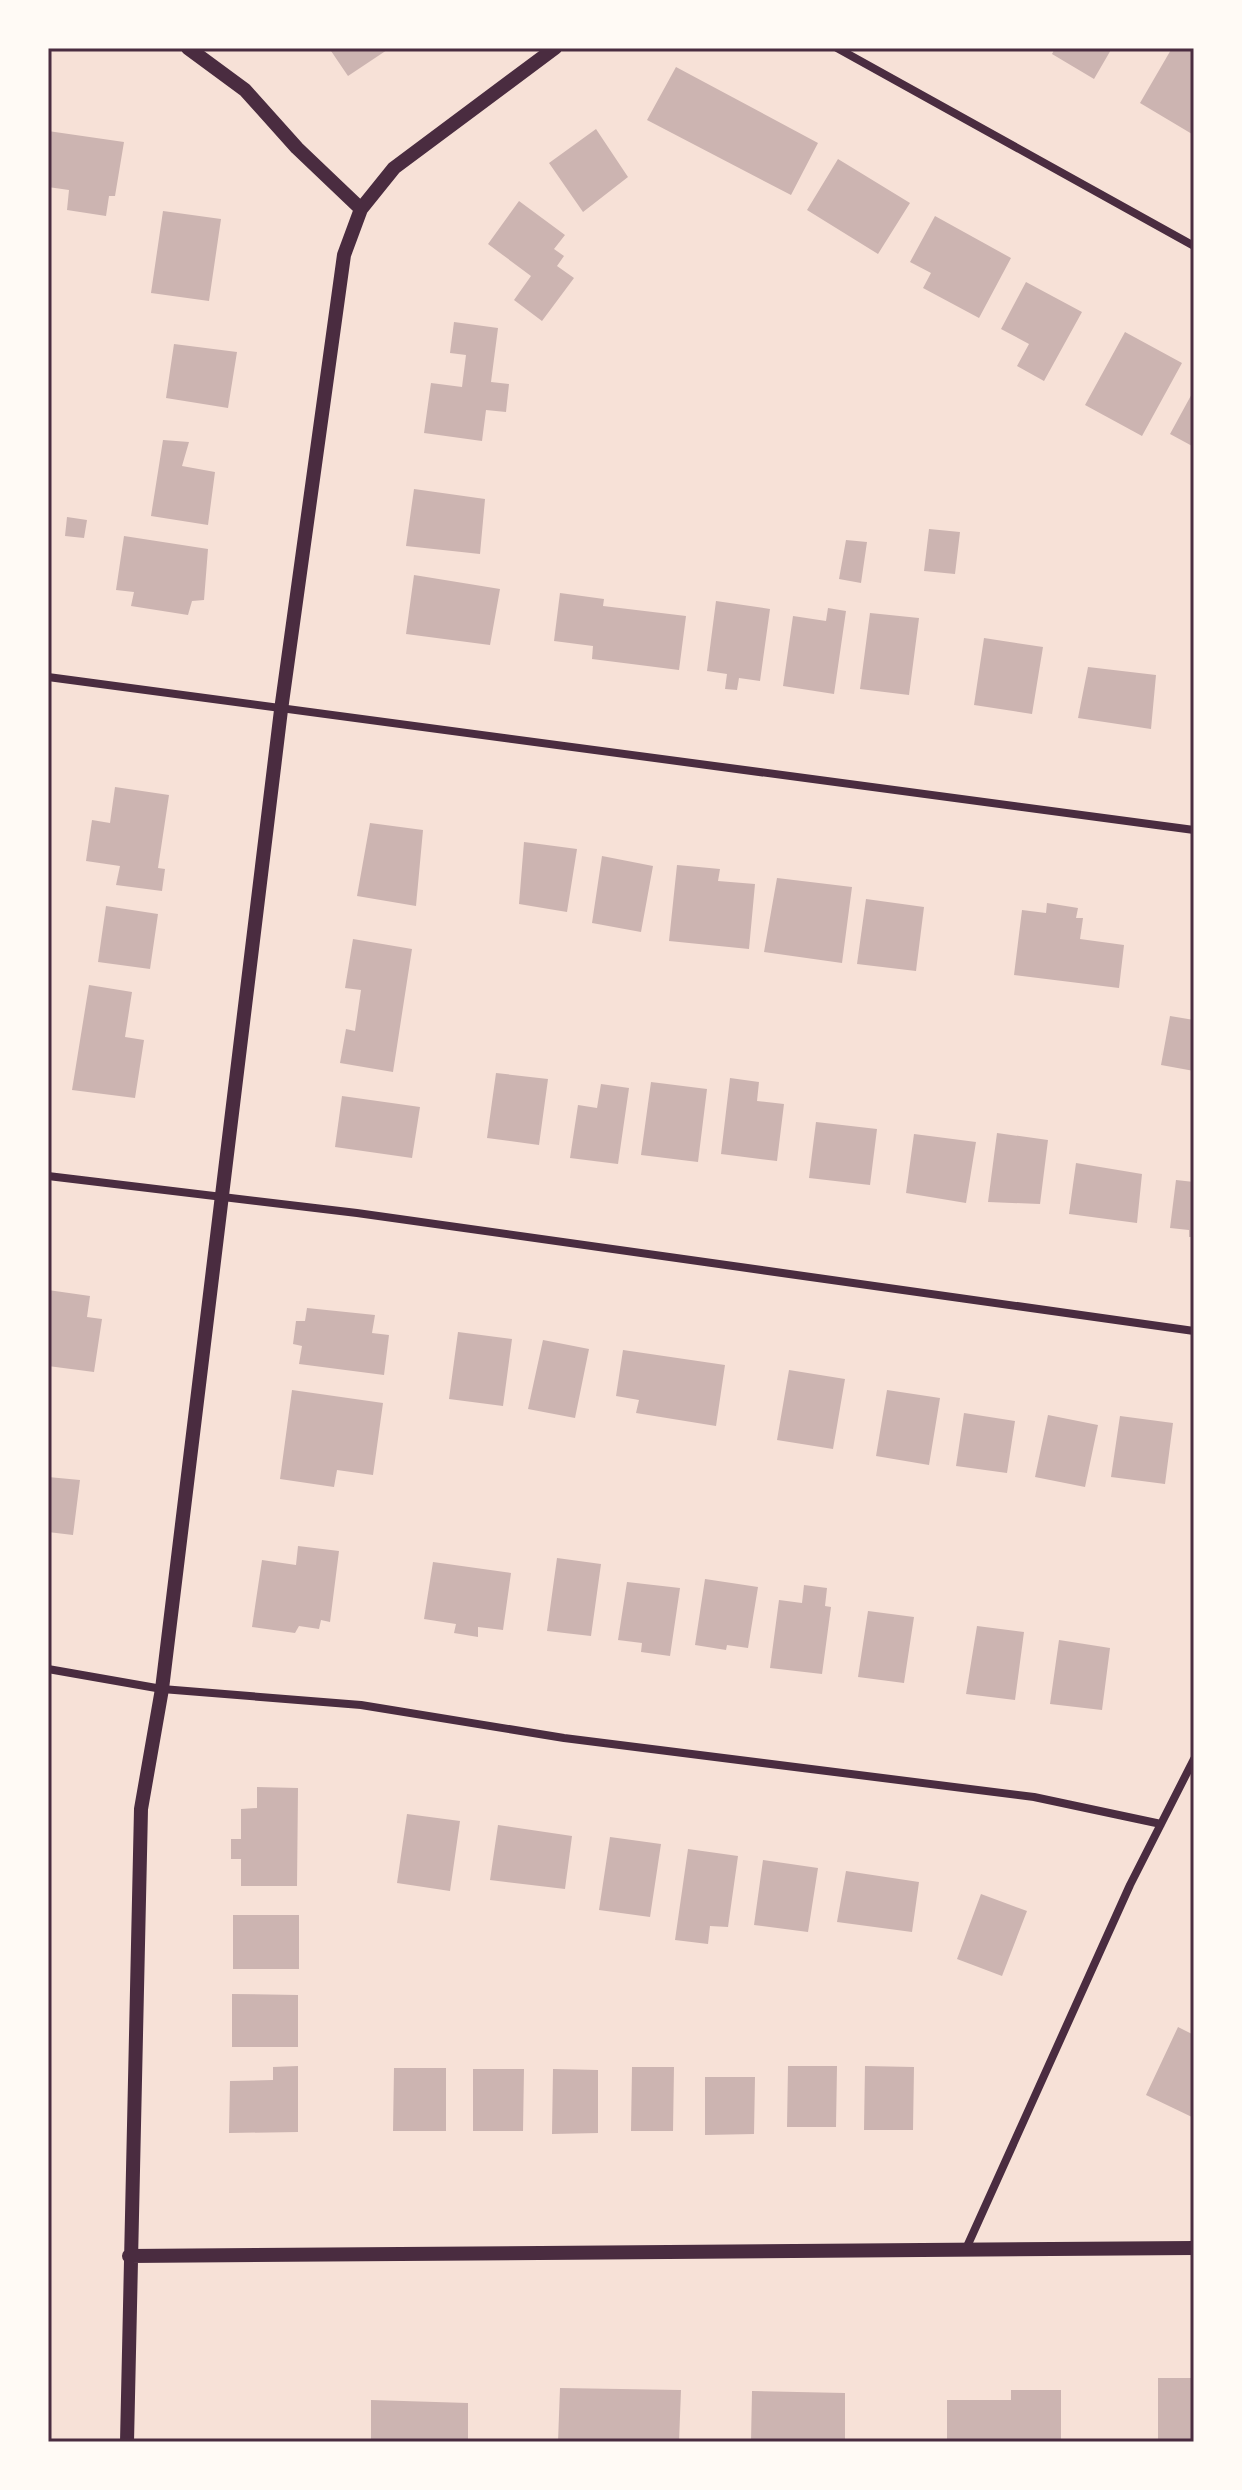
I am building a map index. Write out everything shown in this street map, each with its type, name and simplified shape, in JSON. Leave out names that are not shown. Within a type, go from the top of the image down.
[{"type":"street","points":[[188,48],[245,90],[297,148],[361,209]]},
{"type":"street","points":[[127,2442],[141,1809],[162,1689],[281,710],[344,255],[361,209],[394,168],[555,48]]},
{"type":"street","points":[[837,48],[1194,246]]},
{"type":"street","points":[[48,677],[1194,830]]},
{"type":"street","points":[[48,1176],[372,1215],[1194,1331]]},
{"type":"street","points":[[48,1669],[162,1689],[361,1705],[564,1738],[1034,1797],[1161,1824]]},
{"type":"street","points":[[965,2252],[1161,1824],[1194,1759]]},
{"type":"street","points":[[129,2256],[1194,2248]]},
{"type":"building","points":[[329,48],[390,48],[348,76]]},
{"type":"building","points":[[1055,48],[1112,48],[1094,79],[1052,54]]},
{"type":"building","points":[[1172,48],[1194,48],[1192,134],[1140,103]]},
{"type":"building","points":[[676,67],[818,143],[791,195],[647,120]]},
{"type":"building","points":[[596,129],[628,177],[583,212],[549,163]]},
{"type":"building","points":[[48,131],[124,142],[115,196],[109,196],[106,216],[67,210],[69,190],[48,187]]},
{"type":"building","points":[[838,159],[910,203],[878,254],[807,210]]},
{"type":"building","points":[[519,201],[565,235],[554,249],[564,256],[557,266],[574,278],[542,321],[514,300],[531,276],[488,244]]},
{"type":"building","points":[[163,211],[221,219],[209,301],[151,293]]},
{"type":"building","points":[[935,216],[1011,258],[979,318],[923,288],[931,273],[910,262]]},
{"type":"building","points":[[1026,282],[1082,312],[1044,381],[1017,366],[1029,344],[1001,329]]},
{"type":"building","points":[[454,322],[498,328],[491,382],[509,384],[506,412],[486,410],[482,441],[424,433],[431,383],[462,387],[466,355],[450,353]]},
{"type":"building","points":[[1125,332],[1182,363],[1142,436],[1085,405]]},
{"type":"building","points":[[174,344],[237,352],[228,408],[166,398]]},
{"type":"building","points":[[1194,390],[1194,447],[1170,434]]},
{"type":"building","points":[[163,440],[189,442],[182,466],[215,472],[208,525],[151,516]]},
{"type":"building","points":[[414,489],[485,499],[480,554],[406,546]]},
{"type":"building","points":[[67,517],[87,520],[84,538],[65,536]]},
{"type":"building","points":[[929,529],[960,532],[955,574],[924,571]]},
{"type":"building","points":[[124,536],[208,549],[204,600],[192,601],[188,615],[131,606],[134,592],[116,590]]},
{"type":"building","points":[[846,540],[867,542],[861,583],[839,579]]},
{"type":"building","points":[[414,575],[500,589],[490,645],[406,634]]},
{"type":"building","points":[[560,593],[604,599],[603,606],[686,616],[679,670],[592,659],[593,646],[554,641]]},
{"type":"building","points":[[716,601],[770,609],[760,681],[739,678],[737,690],[725,689],[727,674],[707,671]]},
{"type":"building","points":[[828,608],[846,611],[834,694],[783,686],[793,616],[826,621]]},
{"type":"building","points":[[870,613],[919,618],[909,695],[860,689]]},
{"type":"building","points":[[984,638],[1043,647],[1032,714],[974,705]]},
{"type":"building","points":[[1088,667],[1156,675],[1151,729],[1078,718]]},
{"type":"building","points":[[115,787],[169,795],[158,868],[165,869],[162,891],[116,885],[120,866],[86,861],[92,820],[110,823]]},
{"type":"building","points":[[370,823],[423,830],[416,906],[357,896]]},
{"type":"building","points":[[524,842],[577,849],[567,912],[519,904]]},
{"type":"building","points":[[602,856],[653,866],[641,932],[592,923]]},
{"type":"building","points":[[677,865],[720,869],[718,881],[755,884],[749,949],[669,941]]},
{"type":"building","points":[[777,878],[852,887],[842,963],[764,952]]},
{"type":"building","points":[[866,899],[924,907],[916,971],[857,964]]},
{"type":"building","points":[[1047,903],[1078,908],[1076,918],[1083,918],[1080,939],[1124,945],[1119,988],[1014,975],[1022,910],[1046,913]]},
{"type":"building","points":[[106,906],[158,914],[150,969],[98,962]]},
{"type":"building","points":[[353,939],[412,949],[393,1072],[340,1063],[346,1029],[355,1031],[361,990],[345,988]]},
{"type":"building","points":[[89,985],[132,992],[125,1037],[144,1040],[135,1098],[72,1090]]},
{"type":"building","points":[[1170,1016],[1194,1020],[1194,1071],[1161,1065]]},
{"type":"building","points":[[496,1073],[548,1079],[539,1145],[487,1138]]},
{"type":"building","points":[[730,1078],[759,1082],[757,1101],[784,1104],[777,1161],[721,1154]]},
{"type":"building","points":[[651,1082],[707,1089],[698,1162],[641,1155]]},
{"type":"building","points":[[601,1084],[629,1088],[618,1164],[570,1158],[578,1105],[597,1108]]},
{"type":"building","points":[[342,1096],[420,1107],[412,1158],[335,1147]]},
{"type":"building","points":[[816,1122],[877,1129],[870,1185],[809,1178]]},
{"type":"building","points":[[997,1133],[1048,1140],[1040,1204],[988,1202]]},
{"type":"building","points":[[914,1134],[976,1142],[966,1203],[906,1193]]},
{"type":"building","points":[[1076,1163],[1142,1174],[1137,1223],[1069,1214]]},
{"type":"building","points":[[1176,1180],[1194,1182],[1194,1237],[1189,1237],[1189,1230],[1170,1228]]},
{"type":"building","points":[[48,1290],[90,1296],[87,1317],[102,1319],[94,1372],[48,1366]]},
{"type":"building","points":[[307,1308],[375,1315],[372,1333],[389,1335],[384,1375],[299,1364],[302,1346],[293,1344],[296,1321],[305,1321]]},
{"type":"building","points":[[458,1332],[512,1339],[503,1406],[449,1399]]},
{"type":"building","points":[[543,1340],[589,1349],[575,1418],[528,1409]]},
{"type":"building","points":[[623,1350],[725,1365],[716,1426],[636,1413],[639,1400],[616,1396]]},
{"type":"building","points":[[789,1370],[845,1379],[833,1449],[777,1440]]},
{"type":"building","points":[[292,1390],[383,1403],[373,1475],[337,1470],[334,1487],[280,1479]]},
{"type":"building","points":[[887,1390],[940,1398],[929,1465],[876,1456]]},
{"type":"building","points":[[964,1413],[1015,1421],[1007,1473],[956,1466]]},
{"type":"building","points":[[1048,1415],[1098,1425],[1085,1487],[1035,1477]]},
{"type":"building","points":[[1120,1416],[1173,1423],[1165,1484],[1111,1477]]},
{"type":"building","points":[[48,1477],[80,1480],[73,1535],[48,1532]]},
{"type":"building","points":[[298,1546],[339,1551],[330,1622],[321,1620],[319,1629],[299,1626],[295,1633],[252,1627],[262,1560],[296,1565]]},
{"type":"building","points":[[557,1558],[601,1564],[591,1636],[547,1631]]},
{"type":"building","points":[[433,1562],[511,1573],[503,1630],[478,1627],[478,1637],[454,1633],[456,1624],[424,1619]]},
{"type":"building","points":[[705,1579],[758,1587],[748,1648],[727,1645],[726,1650],[695,1645]]},
{"type":"building","points":[[627,1582],[680,1588],[670,1656],[641,1652],[642,1643],[618,1640]]},
{"type":"building","points":[[804,1585],[827,1588],[825,1606],[831,1607],[822,1674],[770,1668],[779,1600],[802,1603]]},
{"type":"building","points":[[868,1611],[914,1617],[904,1683],[858,1677]]},
{"type":"building","points":[[977,1626],[1024,1632],[1015,1700],[966,1694]]},
{"type":"building","points":[[1059,1640],[1110,1648],[1102,1710],[1050,1704]]},
{"type":"building","points":[[257,1787],[298,1788],[297,1886],[241,1886],[241,1859],[231,1859],[231,1839],[241,1839],[241,1809],[257,1808]]},
{"type":"building","points":[[407,1814],[460,1821],[450,1891],[397,1883]]},
{"type":"building","points":[[498,1825],[572,1836],[565,1889],[490,1880]]},
{"type":"building","points":[[610,1837],[661,1844],[650,1917],[599,1910]]},
{"type":"building","points":[[688,1849],[738,1856],[728,1927],[710,1926],[708,1944],[675,1940]]},
{"type":"building","points":[[763,1860],[818,1868],[808,1932],[754,1925]]},
{"type":"building","points":[[846,1871],[919,1882],[912,1932],[837,1922]]},
{"type":"building","points":[[981,1894],[1027,1911],[1002,1976],[957,1959]]},
{"type":"building","points":[[233,1915],[299,1915],[299,1969],[233,1969]]},
{"type":"building","points":[[232,1994],[298,1995],[298,2047],[232,2047]]},
{"type":"building","points":[[1178,2027],[1194,2035],[1194,2118],[1146,2095]]},
{"type":"building","points":[[298,2066],[298,2132],[229,2133],[230,2081],[273,2080],[273,2067]]},
{"type":"building","points":[[788,2066],[837,2066],[836,2127],[787,2127]]},
{"type":"building","points":[[865,2066],[914,2067],[913,2130],[864,2130]]},
{"type":"building","points":[[632,2067],[674,2067],[673,2131],[631,2131]]},
{"type":"building","points":[[394,2068],[446,2068],[446,2131],[393,2131]]},
{"type":"building","points":[[473,2069],[524,2069],[523,2131],[473,2131]]},
{"type":"building","points":[[553,2069],[598,2070],[598,2133],[552,2134]]},
{"type":"building","points":[[705,2077],[755,2077],[754,2134],[705,2135]]},
{"type":"building","points":[[1158,2378],[1194,2378],[1194,2442],[1158,2442]]},
{"type":"building","points":[[560,2388],[681,2390],[679,2442],[558,2442]]},
{"type":"building","points":[[1011,2390],[1061,2390],[1061,2442],[947,2442],[947,2400],[1011,2400]]},
{"type":"building","points":[[752,2391],[845,2393],[845,2442],[751,2442]]},
{"type":"building","points":[[371,2400],[468,2403],[468,2442],[371,2442]]}]
